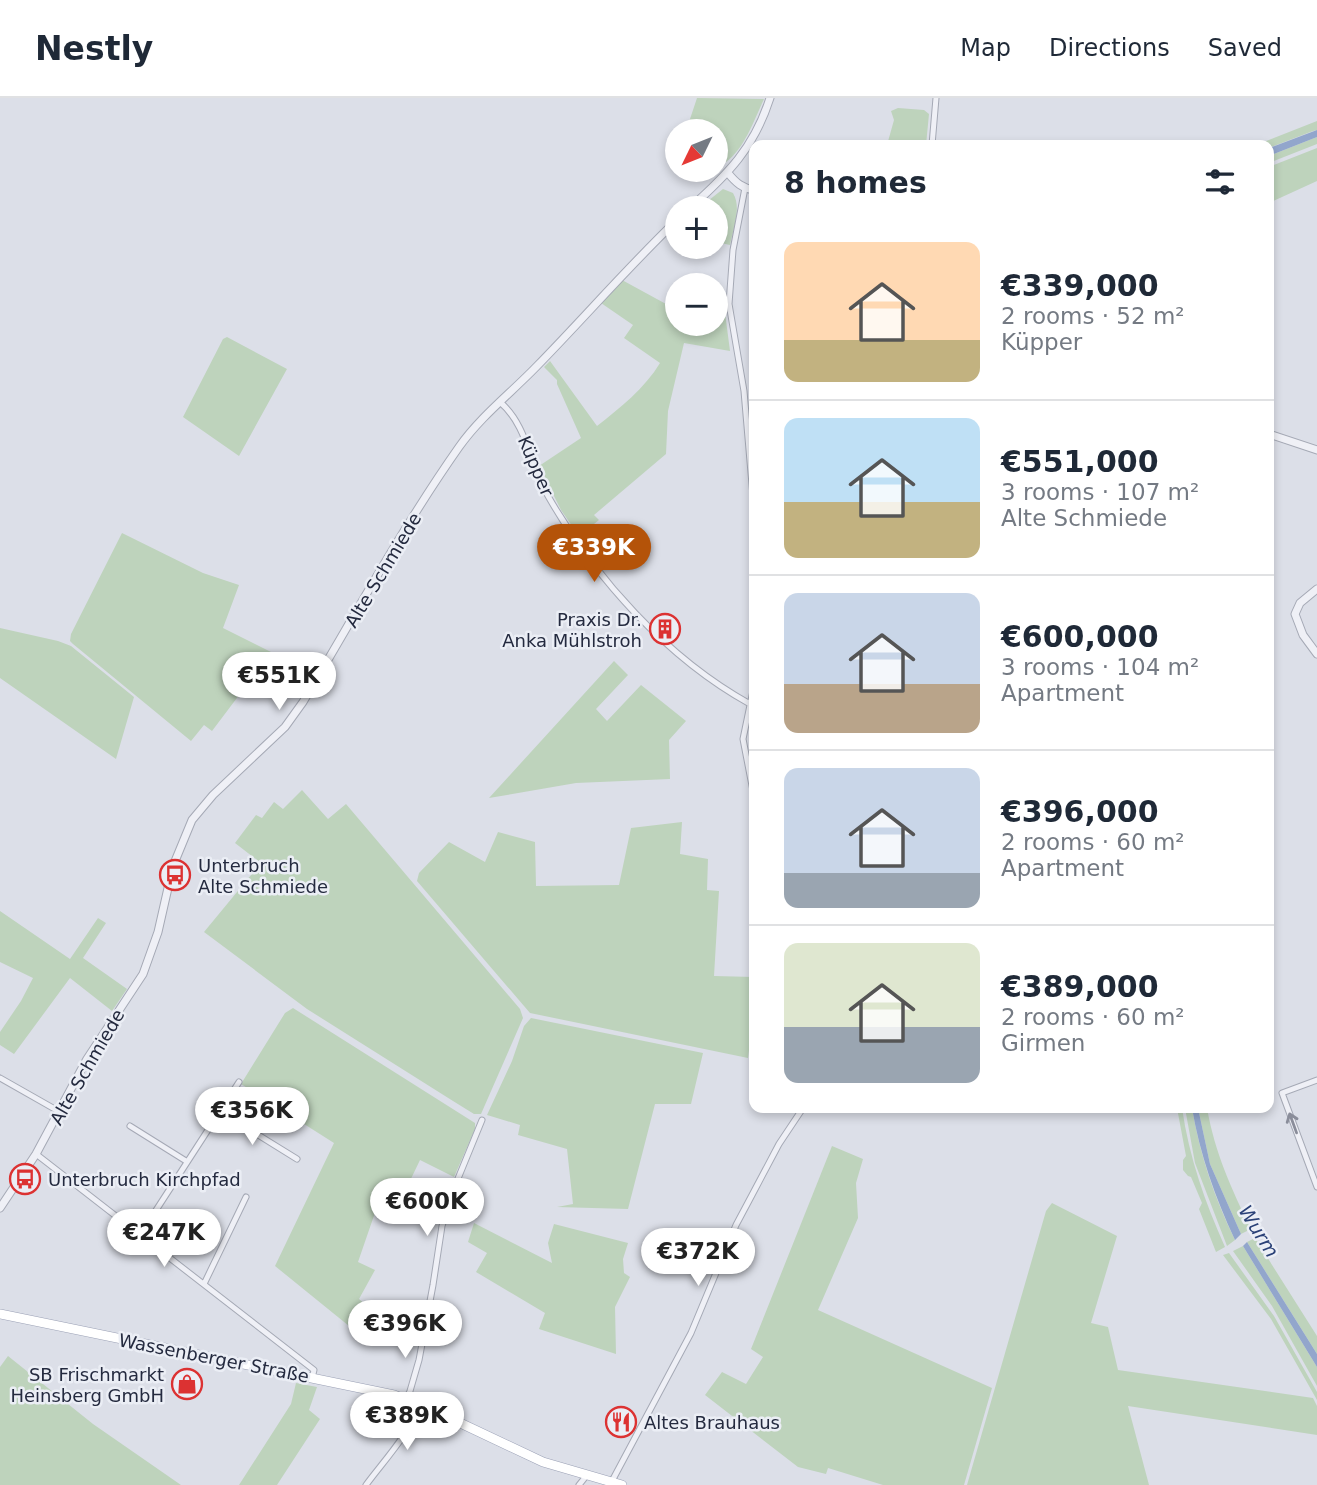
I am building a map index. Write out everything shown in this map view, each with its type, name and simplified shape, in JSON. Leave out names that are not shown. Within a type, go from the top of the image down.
[{"type":"main road","name":"Wassenberger Straße","points":[[0,1314],[406,1399],[543,1462],[617,1483]]},
{"type":"street","points":[[752,140],[770,98]]},
{"type":"street","points":[[932,140],[936,98]]},
{"type":"street","points":[[749,146],[728,173],[749,189]]},
{"type":"street","points":[[703,196],[718,182]]},
{"type":"street","points":[[745,188],[733,250],[729,304],[744,391],[749,450]]},
{"type":"street","name":"Alte Schmiede","points":[[0,1208],[36,1154],[87,1059],[143,974],[158,932],[173,866],[192,820],[213,795],[291,719],[474,427],[538,365],[633,262],[665,231]]},
{"type":"street","name":"Küpper","points":[[500,402],[516,420],[546,493],[567,528],[608,582],[646,623],[701,673],[749,703]]},
{"type":"street","points":[[1274,436],[1317,450]]},
{"type":"street","points":[[1317,589],[1300,603],[1296,614],[1303,635],[1317,654]]},
{"type":"street","points":[[749,709],[743,739],[749,770]]},
{"type":"street","points":[[0,1078],[60,1112]]},
{"type":"street","points":[[1317,1080],[1282,1093],[1317,1187]]},
{"type":"street","points":[[140,1235],[239,1082]]},
{"type":"street","points":[[221,1112],[297,1160]]},
{"type":"street","points":[[617,1483],[709,1295],[736,1225],[779,1144],[800,1113]]},
{"type":"street","points":[[406,1399],[411,1391],[419,1360],[442,1226],[482,1120]]},
{"type":"street","points":[[130,1126],[186,1161]]},
{"type":"street","points":[[36,1154],[314,1370],[312,1378]]},
{"type":"street","points":[[204,1284],[246,1197]]},
{"type":"street","points":[[366,1485],[402,1436],[418,1411],[419,1404]]},
{"type":"street","points":[[579,1485],[587,1475]]},
{"type":"green space","points":[[697,98],[764,99],[744,141],[728,160],[728,119],[690,119]]},
{"type":"green space","points":[[898,108],[924,110],[929,114],[926,140],[888,140],[894,120],[891,111]]},
{"type":"green space","points":[[1317,121],[1317,130],[1274,146],[1274,140],[1269,140]]},
{"type":"green space","points":[[1317,137],[1317,144],[1274,161],[1274,154]]},
{"type":"green space","points":[[1317,148],[1317,181],[1274,201],[1274,165]]},
{"type":"green space","points":[[723,189],[733,193],[736,199],[736,219],[730,245],[728,196],[714,196]]},
{"type":"green space","points":[[622,280],[665,303],[665,336],[728,336],[730,351],[684,343],[668,411],[666,454],[594,515],[599,520],[579,536],[561,510],[539,466],[581,438],[557,380],[544,367],[550,361],[597,426],[640,389],[660,363],[624,338],[633,325],[601,303]]},
{"type":"green space","points":[[227,337],[287,369],[239,456],[183,417],[223,339]]},
{"type":"green space","points":[[122,533],[203,573],[239,585],[223,628],[315,674],[302,695],[258,670],[212,731],[204,725],[191,741],[73,644],[70,641],[71,634]]},
{"type":"green space","points":[[0,628],[71,646],[134,697],[116,759],[0,678]]},
{"type":"green space","points":[[614,661],[628,675],[596,709],[607,721],[641,685],[686,721],[669,740],[670,779],[576,783],[489,798]]},
{"type":"green space","points":[[302,790],[328,819],[346,804],[520,1009],[523,1018],[481,1114],[474,1114],[307,1009],[204,932],[261,863],[235,843],[256,815],[262,818],[274,802],[283,809]]},
{"type":"green space","points":[[682,822],[680,854],[708,859],[707,890],[719,891],[714,976],[749,977],[748,1058],[530,1013],[417,881],[419,873],[449,842],[485,862],[498,832],[535,842],[536,886],[619,885],[631,828]]},
{"type":"green space","points":[[0,911],[70,959],[98,918],[106,923],[83,958],[127,989],[112,1011],[70,978],[14,1054],[0,1045],[0,1032],[33,978],[0,962]]},
{"type":"green space","points":[[293,1008],[475,1123],[475,1129],[454,1177],[420,1160],[396,1210],[378,1204],[358,1262],[375,1270],[359,1299],[373,1311],[379,1306],[401,1309],[395,1325],[373,1336],[370,1343],[275,1266],[334,1143],[241,1084],[285,1013]]},
{"type":"green space","points":[[531,1018],[703,1053],[691,1104],[655,1104],[628,1209],[557,1207],[573,1204],[567,1149],[518,1135],[520,1125],[487,1115],[512,1061],[524,1026]]},
{"type":"green space","points":[[1178,1113],[1183,1113],[1199,1179],[1225,1247],[1216,1252],[1199,1209],[1202,1203],[1191,1177],[1183,1170],[1186,1156]]},
{"type":"green space","points":[[1186,1113],[1193,1113],[1209,1176],[1235,1240],[1227,1246],[1195,1163]]},
{"type":"green space","points":[[1199,1113],[1208,1113],[1224,1170],[1251,1229],[1241,1234],[1210,1164]]},
{"type":"green space","points":[[832,1146],[863,1159],[856,1183],[858,1218],[818,1310],[992,1388],[964,1485],[883,1485],[828,1468],[826,1474],[798,1467],[705,1395],[722,1372],[746,1384],[763,1357],[751,1349]]},
{"type":"green space","points":[[1052,1203],[1117,1236],[1091,1323],[1108,1327],[1118,1370],[1313,1398],[1317,1406],[1317,1435],[1128,1406],[1149,1485],[967,1485],[1046,1211]]},
{"type":"green space","points":[[474,1223],[552,1263],[548,1243],[554,1224],[628,1243],[623,1259],[624,1273],[630,1277],[615,1307],[616,1354],[539,1329],[545,1313],[476,1272],[487,1253],[468,1242]]},
{"type":"green space","points":[[1255,1238],[1317,1336],[1317,1354],[1247,1242]]},
{"type":"green space","points":[[1243,1246],[1317,1367],[1317,1386],[1272,1306],[1233,1251]]},
{"type":"green space","points":[[1229,1253],[1274,1316],[1317,1392],[1317,1400],[1271,1319],[1223,1255]]},
{"type":"green space","points":[[8,1356],[93,1424],[181,1485],[0,1485],[0,1367]]},
{"type":"green space","points":[[296,1383],[317,1387],[309,1410],[320,1419],[277,1485],[239,1485],[291,1404]]},
{"type":"water","points":[[1317,130],[1317,137],[1274,154],[1274,146]]},
{"type":"water","points":[[1193,1113],[1199,1113],[1210,1164],[1241,1234],[1235,1240],[1209,1176]]},
{"type":"water","points":[[1247,1242],[1317,1354],[1317,1367],[1243,1246]]},
{"type":"place","name":"Praxis Dr. Anka Mühlstroh","points":[[665,629]]},
{"type":"place","name":"Unterbruch Alte Schmiede","points":[[175,875]]},
{"type":"place","name":"Unterbruch Kirchpfad","points":[[25,1179]]},
{"type":"place","name":"SB Frischmarkt Heinsberg GmbH","points":[[187,1384]]},
{"type":"place","name":"Altes Brauhaus","points":[[621,1422]]},
{"type":"water label","name":"Wurm","points":[[1259,1231]]}]
